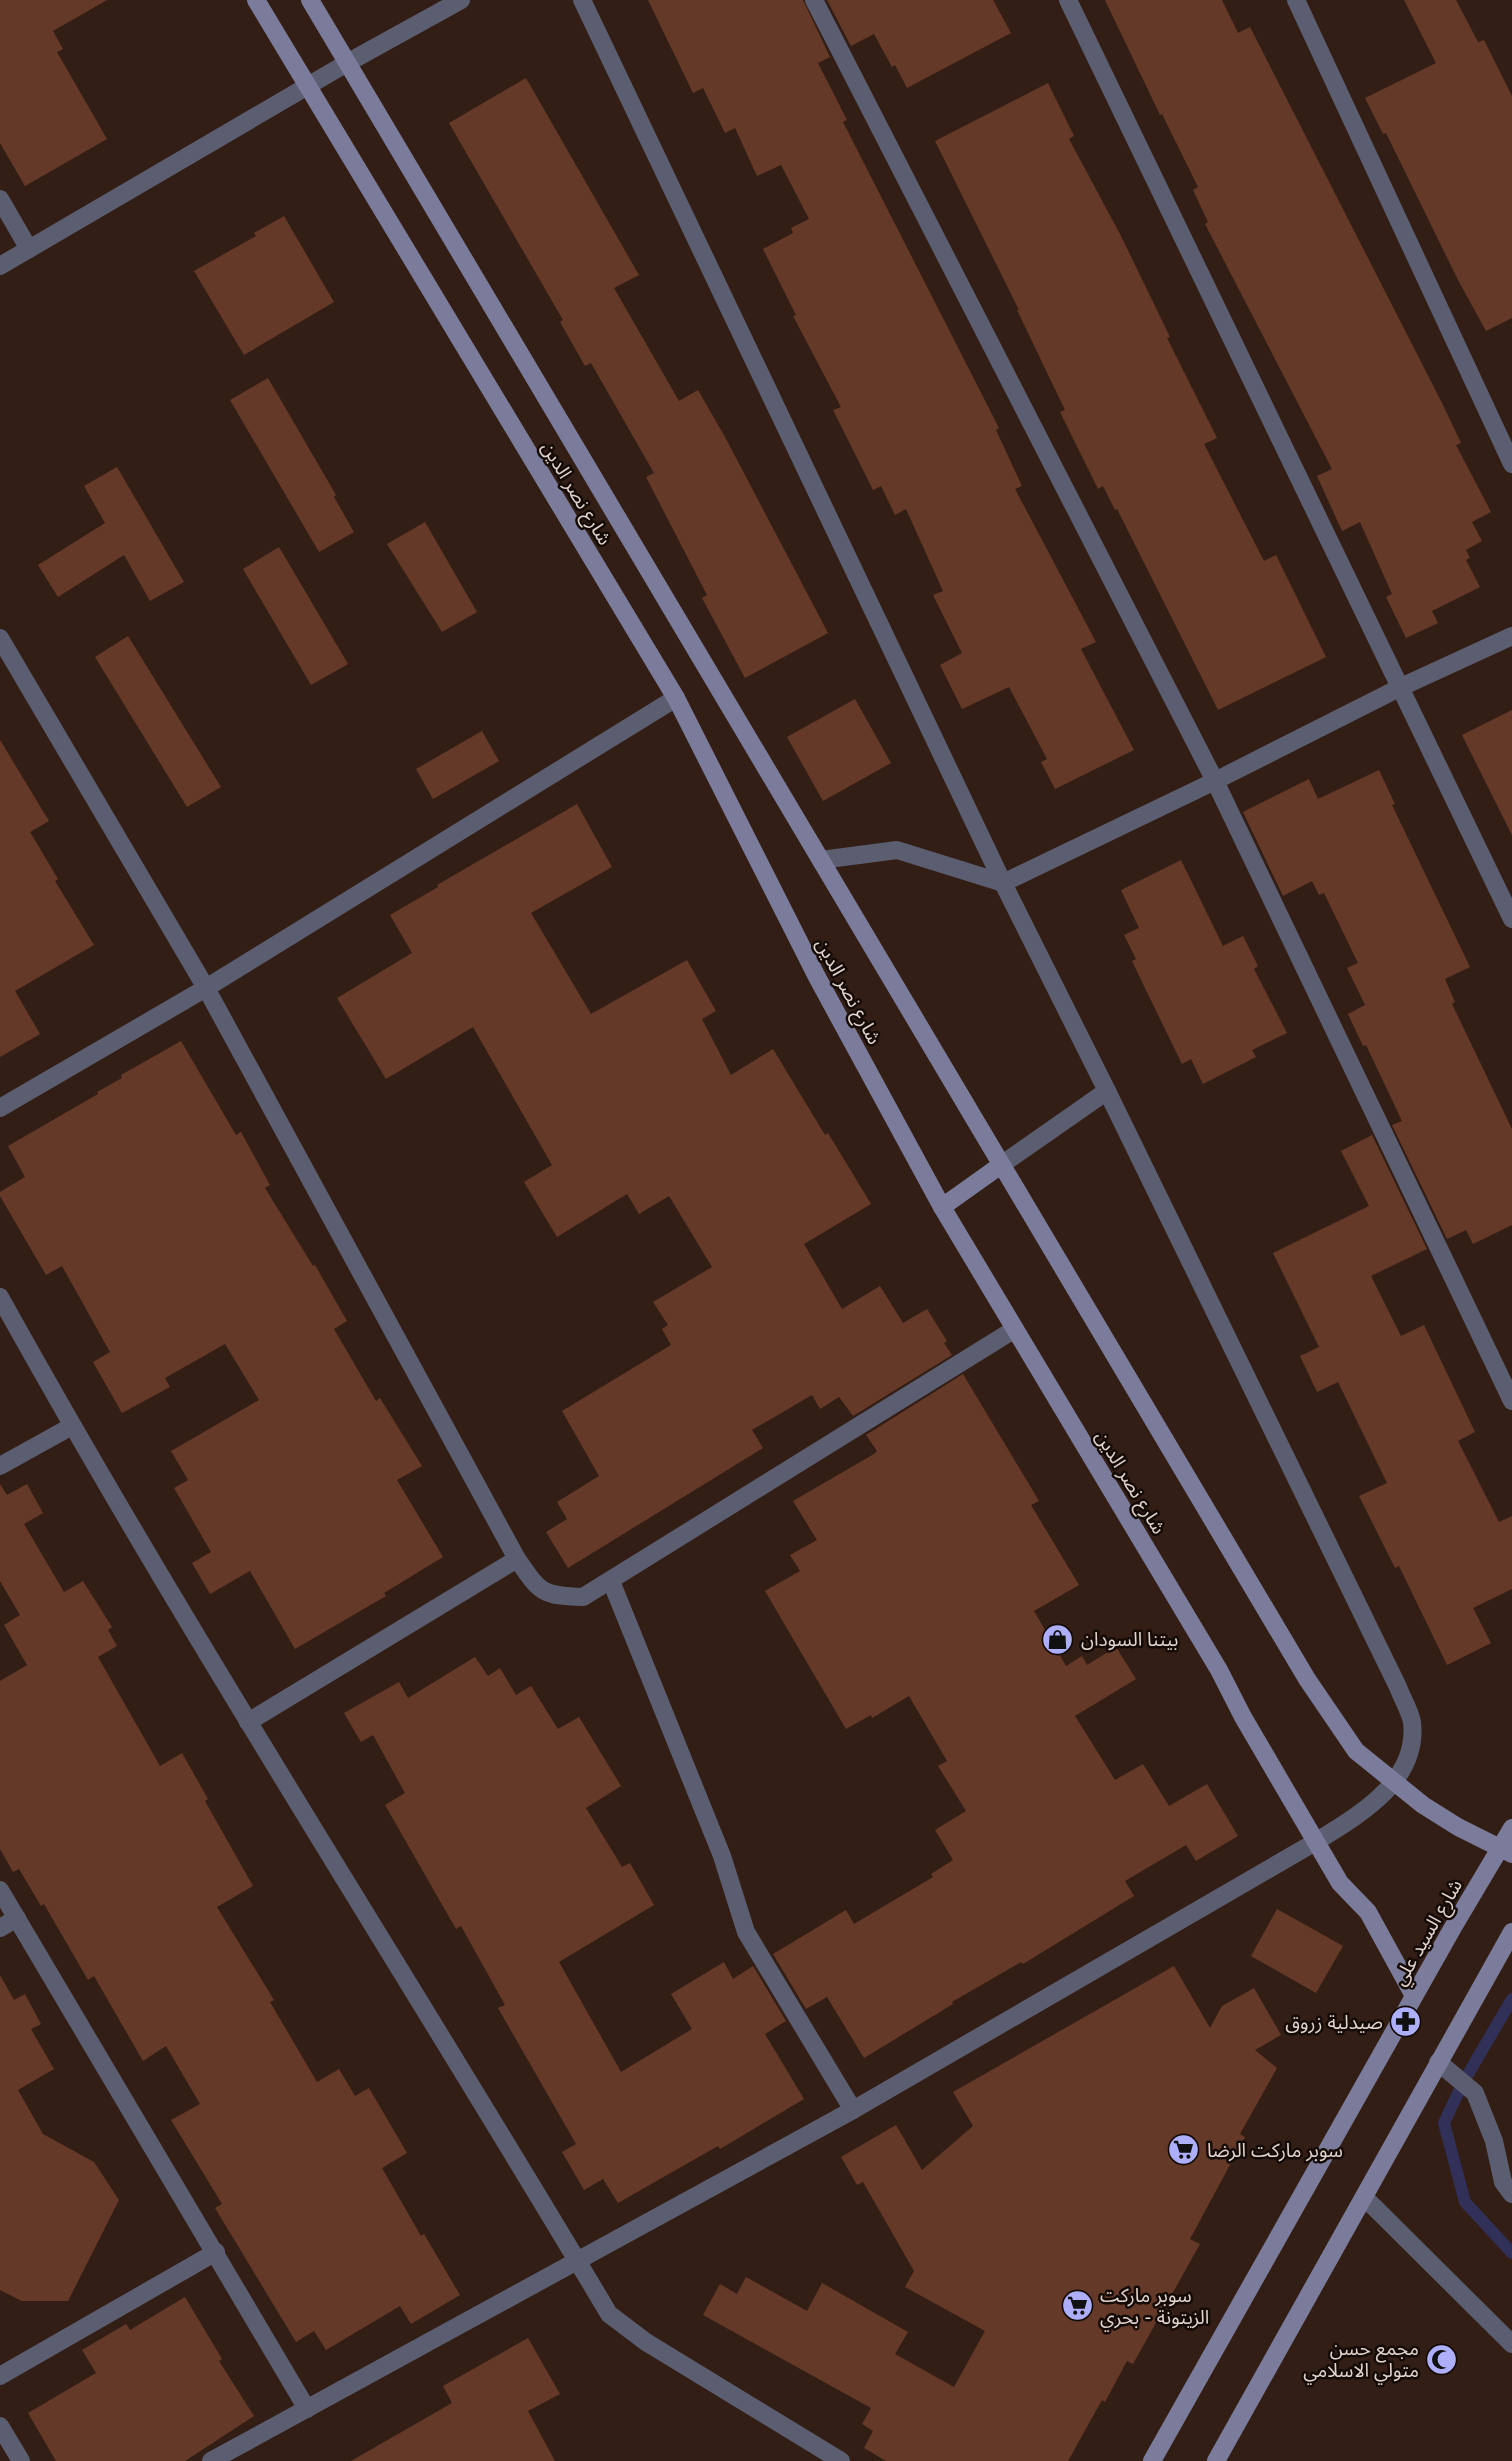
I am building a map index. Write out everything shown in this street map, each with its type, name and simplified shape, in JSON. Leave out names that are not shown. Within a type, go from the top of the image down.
[{"type":"street","name":"شارع نصر الدين","points":[[256,0],[676,698],[817,977],[942,1208],[1219,1670],[1340,1883],[1368,1912],[1414,1996]]},
{"type":"street","name":"شارع نصر الدين","points":[[310,0],[1307,1679],[1356,1751],[1423,1805],[1458,1827],[1506,1851]]},
{"type":"street","points":[[0,266],[347,62],[461,0]]},
{"type":"street","points":[[211,2461],[853,2110],[1317,1841],[1357,1816],[1395,1783],[1410,1751],[1412,1721],[1402,1699],[1003,883],[582,0]]},
{"type":"street","points":[[814,0],[1215,781],[1512,1401]]},
{"type":"street","points":[[1068,0],[1512,919]]},
{"type":"street","points":[[1296,0],[1512,464]]},
{"type":"street","points":[[0,199],[29,249]]},
{"type":"street","points":[[821,860],[897,850],[1003,883],[1215,781],[1399,688],[1512,636]]},
{"type":"street","points":[[0,638],[206,988],[517,1559],[537,1588],[558,1597],[583,1597],[1015,1329]]},
{"type":"street","points":[[0,1108],[206,988],[676,698]]},
{"type":"street","points":[[942,1208],[1107,1091]]},
{"type":"street","points":[[0,1297],[72,1426],[248,1722],[609,2314],[646,2342],[841,2461]]},
{"type":"street","points":[[0,1466],[72,1426]]},
{"type":"street","points":[[248,1722],[517,1559]]},
{"type":"street","points":[[611,1581],[722,1856],[746,1932],[853,2110]]},
{"type":"street","name":"شارع السيد علي","points":[[1152,2461],[1414,1996],[1506,1851],[1512,1828]]},
{"type":"street","points":[[0,1890],[307,2409]]},
{"type":"street","points":[[0,1928],[17,1918]]},
{"type":"street","points":[[1216,2461],[1512,1932]]},
{"type":"street","points":[[1438,2063],[1475,2093],[1494,2141],[1503,2182],[1512,2194]]},
{"type":"street","points":[[1364,2197],[1512,2344]]},
{"type":"street","points":[[0,2376],[216,2252]]},
{"type":"street","points":[[0,2426],[21,2461]]},
{"type":"building","points":[[0,0],[107,0],[53,31],[63,49],[57,52],[107,139],[25,186],[0,143]]},
{"type":"building","points":[[648,0],[803,0],[830,57],[818,63],[847,120],[843,122],[999,428],[996,430],[1022,486],[1015,489],[1096,642],[1081,649],[1134,750],[1055,789],[1041,762],[1047,759],[1009,687],[962,709],[940,665],[962,653],[933,595],[943,591],[906,509],[895,515],[881,486],[873,490],[833,410],[841,407],[793,316],[796,315],[763,249],[793,233],[791,228],[809,219],[781,165],[757,176],[735,128],[725,133],[703,88],[693,93]]},
{"type":"building","points":[[827,0],[993,0],[1011,33],[907,88],[874,34],[851,46]]},
{"type":"building","points":[[1105,0],[1222,0],[1238,33],[1250,27],[1442,403],[1461,443],[1456,445],[1491,512],[1472,522],[1482,541],[1466,550],[1470,558],[1466,560],[1480,587],[1432,611],[1438,623],[1406,638],[1386,597],[1392,594],[1360,522],[1342,531],[1317,476],[1332,469],[1205,224],[1208,222],[1193,190],[1198,187]]},
{"type":"building","points":[[1404,0],[1456,0],[1478,42],[1484,40],[1512,96],[1512,318],[1486,331],[1386,133],[1383,134],[1365,98],[1436,63]]},
{"type":"building","points":[[526,78],[639,275],[614,288],[679,401],[698,390],[828,633],[745,678],[702,598],[707,595],[646,477],[654,473],[591,363],[585,366],[560,322],[563,320],[449,123]]},
{"type":"building","points":[[1048,83],[1074,136],[1069,139],[1121,236],[1170,337],[1167,338],[1217,438],[1204,444],[1264,561],[1276,555],[1326,657],[1218,710],[1117,509],[1115,510],[1103,486],[1098,489],[1060,412],[1065,410],[1019,310],[935,141]]},
{"type":"building","points":[[284,216],[334,302],[244,355],[194,271],[256,236],[254,233]]},
{"type":"building","points":[[268,378],[336,495],[334,497],[354,532],[319,552],[230,400]]},
{"type":"building","points":[[117,467],[184,582],[150,601],[124,555],[58,597],[38,565],[105,523],[84,486]]},
{"type":"building","points":[[425,522],[477,612],[442,632],[387,544]]},
{"type":"building","points":[[279,547],[348,664],[311,685],[243,569]]},
{"type":"building","points":[[128,636],[221,787],[187,807],[95,657]]},
{"type":"building","points":[[855,699],[891,763],[823,801],[787,737]]},
{"type":"building","points":[[1512,710],[1512,835],[1462,735]]},
{"type":"building","points":[[482,731],[499,761],[433,799],[416,769]]},
{"type":"building","points":[[0,740],[49,821],[30,832],[58,879],[55,881],[94,945],[15,991],[40,1034],[0,1057]]},
{"type":"building","points":[[1379,770],[1395,804],[1392,805],[1470,967],[1445,979],[1455,1002],[1452,1004],[1512,1129],[1512,1225],[1473,1244],[1466,1230],[1447,1239],[1392,1125],[1402,1121],[1366,1045],[1363,1046],[1348,1014],[1365,1005],[1347,968],[1358,963],[1324,893],[1319,895],[1312,881],[1283,896],[1243,812],[1309,779],[1318,799]]},
{"type":"building","points":[[577,804],[612,867],[531,913],[591,1014],[687,960],[716,1011],[702,1019],[731,1075],[773,1049],[871,1204],[804,1244],[842,1309],[880,1286],[903,1323],[927,1309],[947,1341],[944,1343],[952,1355],[853,1416],[839,1397],[820,1409],[812,1395],[752,1430],[763,1448],[568,1568],[546,1532],[567,1519],[557,1502],[599,1476],[562,1411],[671,1345],[662,1329],[668,1325],[653,1302],[712,1267],[669,1196],[639,1214],[627,1194],[557,1237],[524,1182],[552,1165],[473,1027],[386,1079],[337,998],[412,953],[390,915]]},
{"type":"building","points":[[1181,860],[1223,946],[1243,936],[1258,966],[1254,969],[1287,1033],[1252,1050],[1256,1057],[1203,1084],[1191,1059],[1182,1064],[1132,961],[1136,959],[1124,935],[1139,928],[1121,890]]},
{"type":"building","points":[[181,1041],[236,1135],[241,1132],[270,1185],[265,1188],[313,1266],[315,1265],[347,1321],[334,1329],[376,1401],[380,1398],[422,1466],[397,1480],[443,1557],[384,1593],[386,1596],[295,1649],[250,1571],[210,1594],[192,1563],[211,1552],[174,1488],[188,1480],[171,1451],[259,1400],[225,1344],[165,1378],[170,1387],[122,1413],[93,1362],[110,1352],[62,1266],[46,1275],[0,1196],[0,1192],[25,1177],[8,1146],[98,1094],[97,1092],[122,1078],[121,1075]]},
{"type":"building","points":[[1372,1135],[1427,1249],[1371,1276],[1401,1336],[1424,1325],[1475,1432],[1458,1441],[1499,1522],[1512,1516],[1512,1589],[1473,1608],[1491,1643],[1447,1665],[1399,1566],[1395,1568],[1359,1496],[1387,1483],[1338,1382],[1317,1392],[1300,1356],[1319,1347],[1273,1253],[1369,1206],[1341,1151]]},
{"type":"building","points":[[963,1374],[1039,1501],[1031,1505],[1079,1585],[1034,1611],[1066,1666],[1082,1656],[1087,1665],[1116,1647],[1136,1679],[1075,1716],[1115,1780],[1143,1764],[1169,1806],[1207,1784],[1238,1836],[1196,1861],[1186,1845],[1125,1881],[1134,1896],[1023,1964],[1021,1962],[952,2002],[953,2004],[864,2058],[827,1997],[806,2009],[773,1954],[846,1910],[854,1924],[933,1877],[931,1874],[953,1860],[935,1830],[966,1811],[938,1766],[947,1761],[909,1696],[872,1718],[871,1715],[846,1729],[765,1591],[800,1571],[790,1555],[817,1540],[793,1501],[874,1454],[877,1451],[866,1435]]},
{"type":"building","points":[[0,1484],[7,1495],[27,1484],[43,1513],[24,1524],[64,1592],[83,1581],[112,1627],[108,1630],[117,1646],[98,1657],[160,1766],[182,1753],[208,1799],[205,1801],[253,1886],[217,1907],[274,2000],[270,2002],[317,2082],[339,2069],[355,2096],[369,2088],[407,2153],[382,2168],[421,2236],[424,2234],[460,2295],[411,2324],[400,2306],[326,2350],[314,2331],[296,2342],[215,2208],[222,2204],[171,2120],[200,2104],[166,2046],[143,2061],[94,1976],[88,1980],[44,1904],[41,1906],[19,1869],[13,1872],[0,1849],[0,1681],[27,1665],[4,1625],[20,1615],[0,1581]]},
{"type":"building","points":[[475,1657],[488,1676],[500,1668],[516,1695],[531,1686],[558,1729],[579,1717],[621,1786],[586,1808],[622,1867],[630,1863],[654,1905],[559,1962],[621,2072],[692,2029],[671,1994],[724,1962],[733,1979],[753,1966],[786,2021],[765,2034],[804,2099],[720,2149],[718,2146],[618,2203],[603,2179],[584,2190],[562,2152],[576,2144],[498,2008],[505,2005],[461,1926],[456,1929],[385,1805],[405,1793],[373,1735],[361,1742],[344,1713],[399,1682],[408,1698]]},
{"type":"building","points":[[1277,1909],[1343,1946],[1316,1993],[1251,1956]]},
{"type":"building","points":[[1174,1966],[1210,2028],[1222,2006],[1254,1988],[1281,2035],[1255,2050],[1277,2068],[1240,2134],[1245,2137],[1190,2239],[1200,2244],[1133,2364],[1127,2361],[1068,2461],[886,2461],[864,2448],[873,2431],[862,2424],[871,2408],[703,2315],[720,2284],[737,2294],[746,2277],[807,2311],[822,2283],[908,2332],[895,2354],[954,2387],[985,2331],[905,2287],[914,2271],[863,2182],[857,2185],[841,2157],[896,2125],[922,2170],[973,2126],[953,2092]]},
{"type":"building","points":[[0,1975],[14,2000],[25,1994],[41,2024],[31,2029],[54,2069],[18,2090],[43,2134],[94,2162],[119,2200],[68,2301],[22,2301],[0,2290]]},
{"type":"building","points":[[185,2297],[222,2359],[219,2361],[254,2416],[185,2461],[56,2461],[28,2413],[96,2373],[82,2350],[126,2324],[130,2330]]},
{"type":"building","points":[[528,2338],[560,2394],[528,2411],[555,2461],[351,2461],[452,2403],[443,2386]]},
{"type":"waterway","points":[[1467,2076],[1512,1999]]},
{"type":"waterway","points":[[1459,2091],[1444,2123],[1465,2202],[1512,2253]]},
{"type":"place","name":"بيتنا السودان","points":[[1058,1639]]},
{"type":"place","name":"صيدلية زروق","points":[[1406,2022]]},
{"type":"place","name":"سوبر ماركت الرضا","points":[[1184,2150]]},
{"type":"place","name":"سوبر ماركت الزيتونة - بحري","points":[[1077,2306]]},
{"type":"place","name":"مجمع حسن متولي الاسلامي","points":[[1442,2359]]}]
